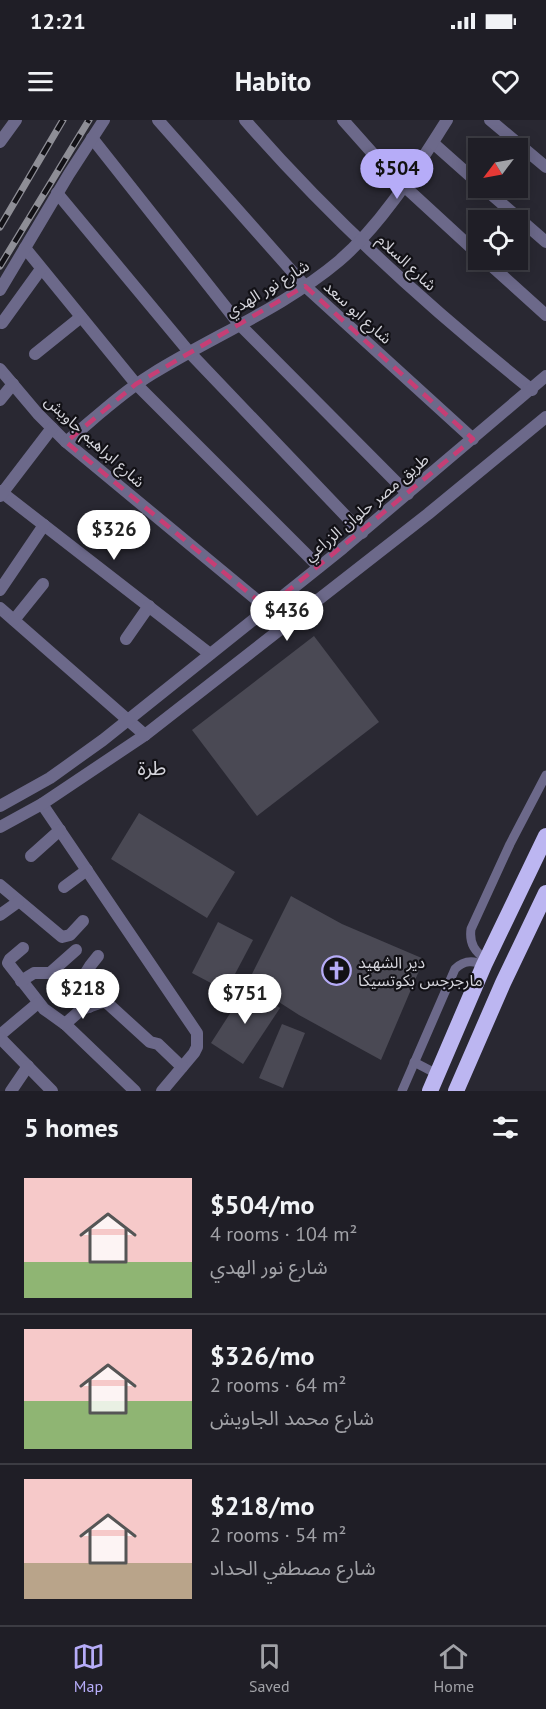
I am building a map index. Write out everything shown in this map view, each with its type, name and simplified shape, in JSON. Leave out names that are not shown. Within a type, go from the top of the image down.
[{"type":"highway","points":[[430,1091],[486,963],[546,836]]},
{"type":"highway","points":[[456,1091],[546,893]]},
{"type":"street","points":[[0,142],[16,120]]},
{"type":"street","points":[[0,290],[57,193],[104,120]]},
{"type":"street","name":"شارع ابو سعد","points":[[158,120],[305,286],[473,439]]},
{"type":"street","name":"شارع السلام","points":[[245,120],[309,190],[360,241],[473,343],[532,390]]},
{"type":"street","points":[[343,120],[378,161],[468,245]]},
{"type":"street","points":[[490,120],[546,167]]},
{"type":"street","name":"شارع نور الهدي","points":[[66,442],[136,384],[305,286],[339,260],[360,241],[405,187],[444,121]]},
{"type":"street","points":[[92,138],[239,324],[408,494]]},
{"type":"street","points":[[433,142],[468,174]]},
{"type":"street","points":[[57,193],[190,353],[362,533]]},
{"type":"street","points":[[495,198],[546,242]]},
{"type":"street","points":[[25,248],[136,384],[319,567]]},
{"type":"street","points":[[2,323],[41,269]]},
{"type":"street","points":[[496,270],[546,315]]},
{"type":"street","points":[[35,354],[81,317]]},
{"type":"street","name":"شارع ابراهيم جاويش","points":[[0,369],[66,442],[286,624]]},
{"type":"street","name":"طريق مصر حلوان الزراعي","points":[[0,806],[51,778],[77,760],[362,533],[546,376]]},
{"type":"street","points":[[0,400],[13,384]]},
{"type":"street","points":[[0,828],[42,804],[145,735],[428,514],[546,417]]},
{"type":"street","points":[[52,428],[1,494],[210,654]]},
{"type":"street","points":[[0,590],[44,525]]},
{"type":"street","points":[[14,620],[43,584]]},
{"type":"street","points":[[126,639],[149,606]]},
{"type":"street","points":[[0,608],[145,735]]},
{"type":"street","points":[[42,804],[194,1028],[198,1040],[194,1053],[162,1091]]},
{"type":"street","points":[[31,856],[60,830]]},
{"type":"street","points":[[64,887],[87,870]]},
{"type":"street","points":[[0,885],[62,937],[70,935],[83,921]]},
{"type":"street","points":[[0,915],[18,902]]},
{"type":"street","points":[[23,948],[9,959],[8,963],[38,1003],[51,1015],[66,1024],[135,1091]]},
{"type":"street","points":[[21,981],[34,973],[50,973],[76,950]]},
{"type":"street","points":[[89,1007],[80,996],[79,989],[86,971],[98,956]]},
{"type":"street","points":[[66,1024],[80,1010],[103,1001],[109,1003],[150,1042],[158,1044],[182,1067]]},
{"type":"street","points":[[38,1003],[0,1037],[52,1091]]},
{"type":"street","points":[[11,1091],[28,1066]]},
{"type":"lane","points":[[486,963],[470,941],[471,928],[510,844],[546,775]]},
{"type":"lane","points":[[402,1091],[455,969],[471,961],[486,963]]},
{"type":"lane","points":[[414,1062],[437,1074]]},
{"type":"highlighted area","points":[[305,286],[473,439],[267,608],[66,442],[136,384]]},
{"type":"building","points":[[314,636],[379,722],[257,816],[192,730]]},
{"type":"building","points":[[139,813],[235,872],[207,918],[111,859]]},
{"type":"building","name":"دير الشهيد مارجرجس بكوتسيكا","points":[[291,896],[342,924],[424,959],[381,1060],[299,1015],[248,982]]},
{"type":"building","points":[[218,922],[253,940],[226,991],[192,973]]},
{"type":"building","points":[[247,987],[280,1008],[243,1064],[211,1043]]},
{"type":"building","points":[[282,1024],[305,1033],[283,1088],[259,1078]]},
{"type":"railway","points":[[0,227],[63,120]]},
{"type":"railway","points":[[0,266],[89,120]]},
{"type":"place","name":"دير الشهيد مارجرجس بكوتسيكا","points":[[337,971]]},
{"type":"district","name":"طرة","points":[[152,768]]}]
